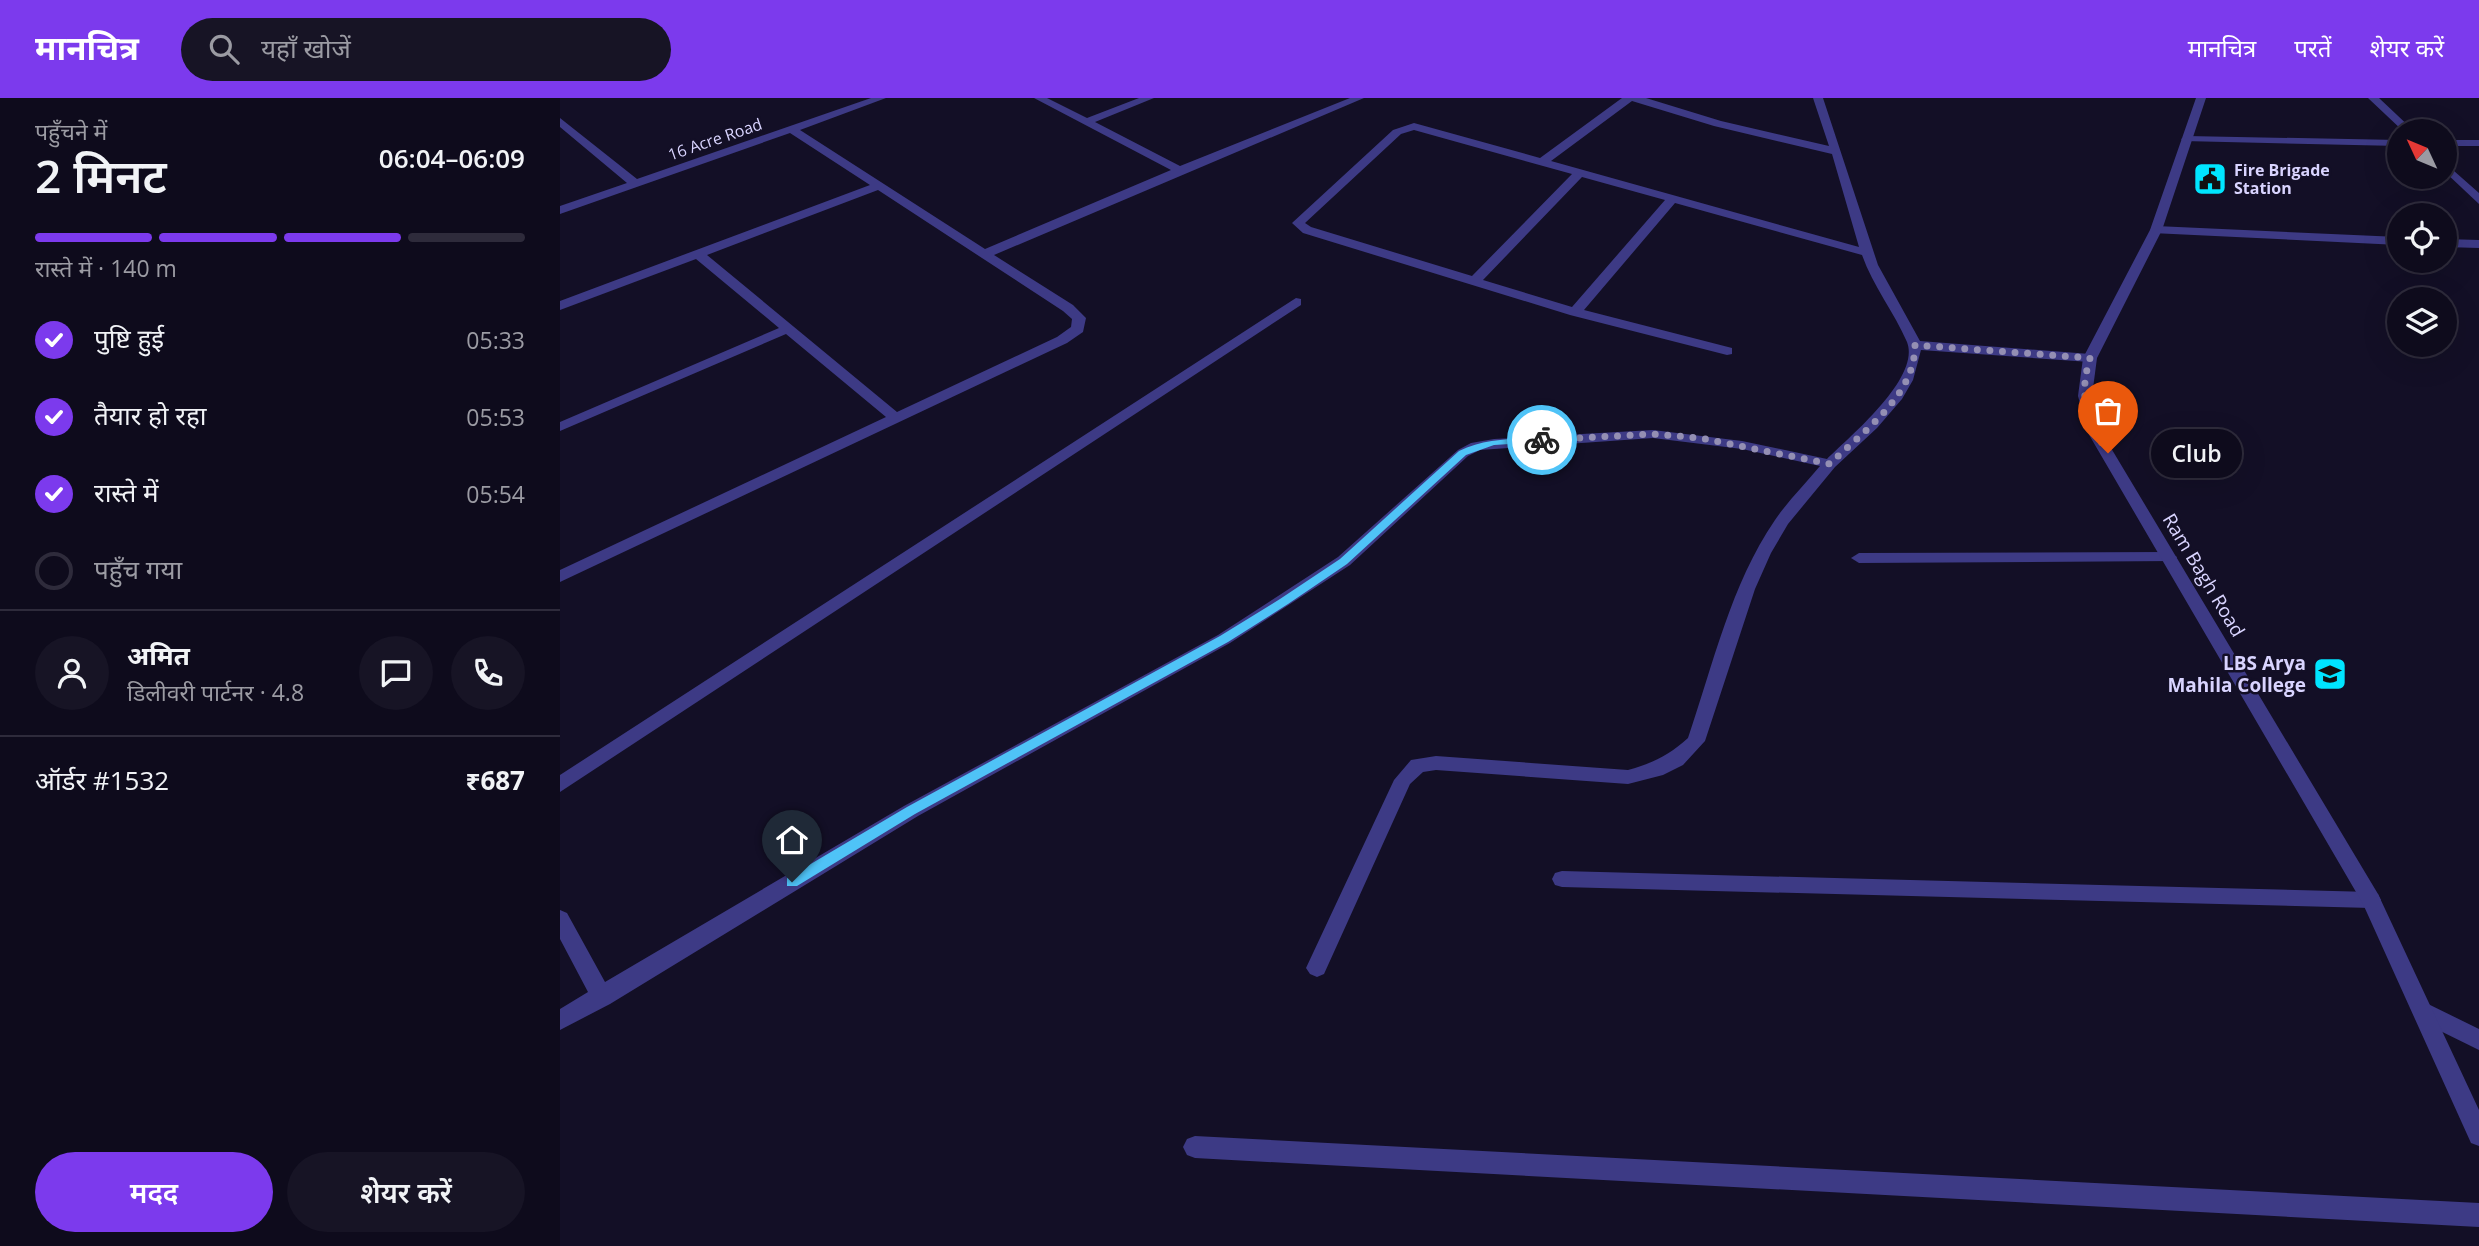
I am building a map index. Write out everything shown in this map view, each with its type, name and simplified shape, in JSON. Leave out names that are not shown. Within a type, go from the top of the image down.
[{"type":"street","name":"16 Acre Road","points":[[560,210],[881,98]]},
{"type":"street","points":[[1039,98],[1180,170]]},
{"type":"street","points":[[1086,122],[1149,98]]},
{"type":"street","points":[[985,254],[1180,170],[1359,98]]},
{"type":"street","points":[[1542,162],[1629,98]]},
{"type":"street","points":[[1635,98],[1718,124],[1835,150]]},
{"type":"street","points":[[1317,968],[1403,780],[1418,765],[1436,763],[1628,777],[1676,760],[1696,741],[1747,589],[1763,553],[1782,521],[1830,464],[1892,402],[1907,383],[1915,364],[1915,345],[1888,298],[1867,253],[1818,98]]},
{"type":"street","name":"Ram Bagh Road","points":[[2201,98],[2156,230],[2090,358],[2084,378],[2084,405],[2095,433],[2371,900],[2479,1135]]},
{"type":"street","points":[[2373,98],[2396,119]]},
{"type":"street","points":[[560,121],[636,184]]},
{"type":"street","points":[[1727,351],[1575,312],[1307,230],[1298,223],[1397,132],[1407,127],[1423,128],[1867,253]]},
{"type":"street","points":[[560,577],[1062,341],[1077,329],[1079,318],[1068,308],[792,130]]},
{"type":"street","points":[[2188,139],[2387,143]]},
{"type":"street","points":[[2457,143],[2479,143]]},
{"type":"street","points":[[1475,281],[1580,172]]},
{"type":"street","points":[[2457,178],[2479,200]]},
{"type":"street","points":[[560,306],[879,186]]},
{"type":"street","points":[[1575,312],[1673,198]]},
{"type":"street","points":[[2156,230],[2387,240]]},
{"type":"street","points":[[2457,243],[2479,244]]},
{"type":"street","points":[[698,254],[897,419]]},
{"type":"street","points":[[560,785],[1296,302]]},
{"type":"street","points":[[562,424],[789,328]]},
{"type":"street","points":[[1915,345],[2090,358]]},
{"type":"street","points":[[560,1020],[911,811],[1224,639],[1344,561],[1453,460],[1476,446],[1653,434],[1742,445],[1830,464]]},
{"type":"street","points":[[1859,558],[2169,557]]},
{"type":"street","points":[[1562,879],[2371,900]]},
{"type":"street","points":[[560,919],[602,997]]},
{"type":"street","points":[[2424,1012],[2479,1040]]},
{"type":"street","points":[[1195,1147],[2479,1215]]},
{"type":"way so far","points":[[1542,440],[1653,434],[1742,445],[1830,464],[1892,402],[1907,383],[1915,364],[1915,345],[2090,358],[2084,378],[2084,405],[2095,433],[2108,453]]},
{"type":"place","name":"Fire Brigade Station","points":[[2210,179]]},
{"type":"place","name":"Club","points":[[2108,453]]},
{"type":"place","name":"LBS Arya Mahila College","points":[[2330,674]]},
{"type":"route","points":[[792,882],[911,811],[1224,639],[1284,601],[1344,561],[1462,453],[1476,446],[1494,443],[1542,440]]}]
